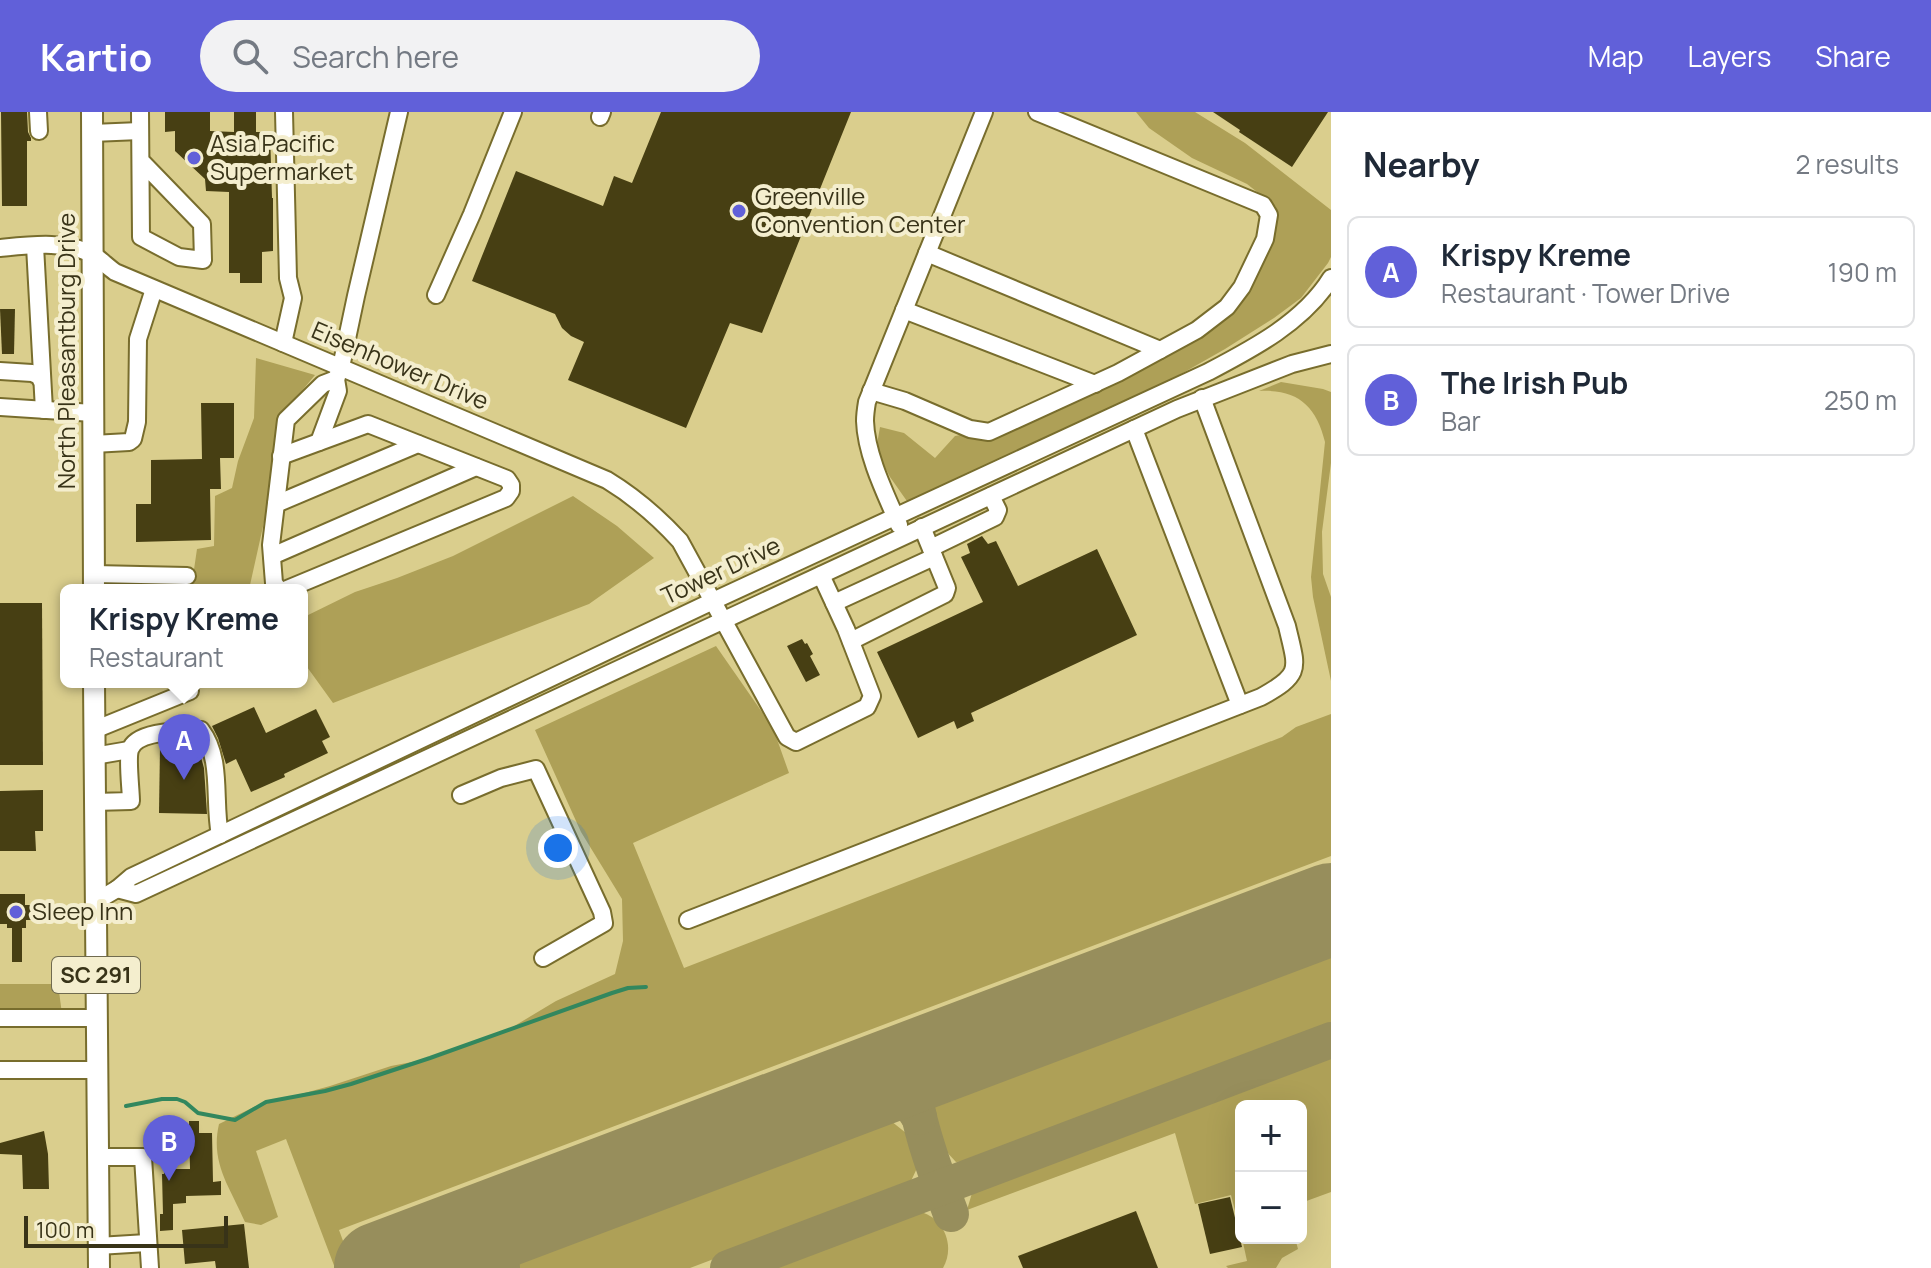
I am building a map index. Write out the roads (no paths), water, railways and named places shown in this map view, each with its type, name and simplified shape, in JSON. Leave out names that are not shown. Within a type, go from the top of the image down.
[{"type":"main road","name":"North Pleasantburg Drive","points":[[92,112],[94,582]]},
{"type":"main road","name":"SC 291","points":[[94,688],[99,1268]]},
{"type":"street","points":[[38,112],[39,131]]},
{"type":"street","points":[[140,112],[141,237],[179,257],[203,260],[202,224],[141,161]]},
{"type":"street","points":[[283,343],[293,298],[288,278],[284,112]]},
{"type":"street","points":[[319,442],[338,391],[339,373],[399,112]]},
{"type":"street","points":[[436,295],[513,112]]},
{"type":"street","points":[[904,536],[868,443],[865,421],[867,402],[984,112]]},
{"type":"street","points":[[871,391],[905,401],[970,429],[989,432],[1095,384],[1197,330],[1227,307],[1242,287],[1265,239],[1269,215],[1263,205],[1037,112]]},
{"type":"street","points":[[92,133],[140,131]]},
{"type":"street","points":[[35,246],[44,410]]},
{"type":"street","name":"Eisenhower Drive","points":[[0,248],[70,247],[93,255],[115,272],[283,343],[339,373],[575,465],[619,487],[661,519],[680,541],[787,737],[796,742],[867,707],[872,696],[851,641]]},
{"type":"street","points":[[927,253],[1160,350]]},
{"type":"street","name":"Tower Drive","points":[[95,902],[131,877],[713,601],[1180,386],[1285,326],[1314,301],[1331,278]]},
{"type":"street","points":[[93,444],[129,442],[133,439],[137,422],[138,339],[154,289]]},
{"type":"street","points":[[904,310],[1095,384]]},
{"type":"street","name":"Tower Drive","points":[[117,889],[136,894],[1202,398],[1292,364],[1331,354]]},
{"type":"street","points":[[0,371],[32,373],[41,380]]},
{"type":"street","points":[[275,584],[271,545],[286,420],[339,373]]},
{"type":"street","points":[[688,920],[1261,697],[1284,685],[1294,672],[1294,656],[1287,626],[1202,398]]},
{"type":"street","points":[[0,407],[93,413]]},
{"type":"street","points":[[281,456],[368,424],[507,479],[511,485],[506,498],[297,584]]},
{"type":"street","points":[[1134,429],[1240,705]]},
{"type":"street","points":[[276,504],[418,444]]},
{"type":"street","points":[[272,556],[476,467]]},
{"type":"street","points":[[834,603],[995,517],[998,510],[991,496]]},
{"type":"street","points":[[821,575],[851,641],[945,594],[947,588],[922,527]]},
{"type":"street","points":[[94,582],[187,576]]},
{"type":"street","points":[[94,730],[190,691]]},
{"type":"street","points":[[94,802],[131,801],[129,750],[136,741],[161,733],[201,730],[210,742],[217,783],[220,835]]},
{"type":"street","points":[[94,756],[129,750]]},
{"type":"street","points":[[461,795],[501,778],[536,769],[602,912],[604,923],[543,958]]},
{"type":"street","points":[[0,1018],[96,1018]]},
{"type":"street","points":[[0,1070],[97,1070]]},
{"type":"street","points":[[98,1157],[143,1157],[150,1268]]},
{"type":"street","points":[[98,1246],[147,1243]]},
{"type":"waterway","points":[[126,1106],[177,1099],[198,1113],[235,1120],[266,1102],[351,1084],[612,993],[646,987]]},
{"type":"place","name":"Asia Pacific Supermarket","points":[[194,158]]},
{"type":"place","name":"Greenville Convention Center","points":[[739,211]]},
{"type":"place","name":"Krispy Kreme","points":[[184,780]]},
{"type":"place","name":"Sleep Inn","points":[[16,912]]},
{"type":"place","name":"The Irish Pub","points":[[169,1181]]}]
